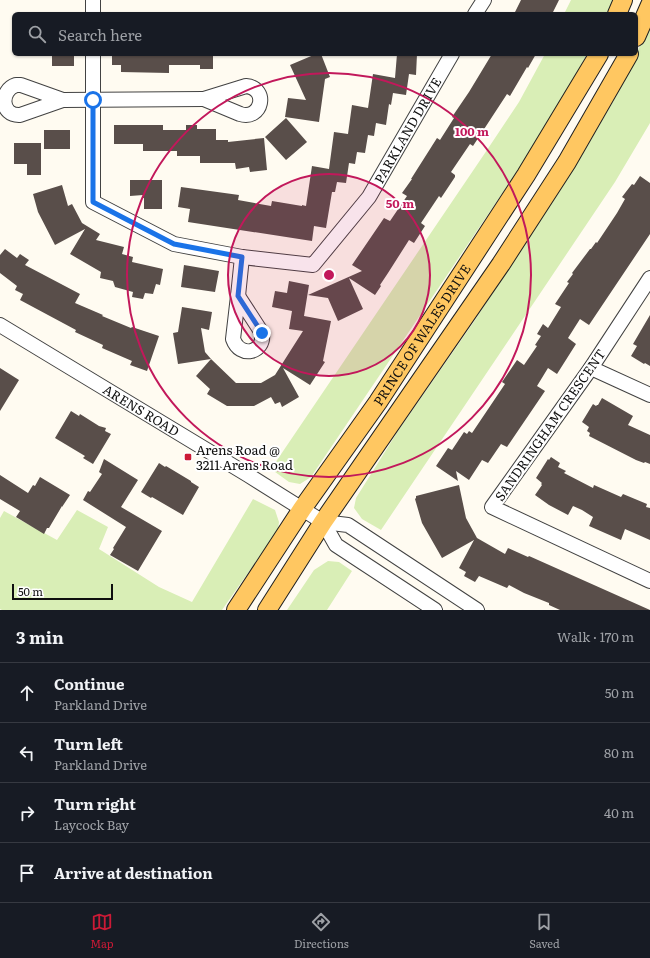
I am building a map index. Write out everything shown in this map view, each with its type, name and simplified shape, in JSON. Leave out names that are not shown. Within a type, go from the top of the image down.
[{"type":"main road","points":[[618,12],[623,0]]},
{"type":"main road","points":[[638,33],[650,6]]},
{"type":"main road","name":"PRINCE OF WALES DRIVE","points":[[236,610],[302,509],[378,402],[521,182],[598,56]]},
{"type":"main road","name":"PRINCE OF WALES DRIVE","points":[[267,610],[323,522],[492,277],[567,162],[627,56]]},
{"type":"street","points":[[93,0],[93,12]]},
{"type":"street","points":[[476,12],[484,0]]},
{"type":"street","name":"PARKLAND DRIVE","points":[[93,56],[93,202],[174,244],[242,257],[312,265],[369,198],[451,56]]},
{"type":"street","points":[[63,100],[204,99]]},
{"type":"street","points":[[238,296],[242,257]]},
{"type":"street","name":"SANDRINGHAM CRESCENT","points":[[650,278],[591,368],[492,507],[650,581]]},
{"type":"street","name":"ARENS ROAD","points":[[0,325],[323,522],[348,525],[476,610]]},
{"type":"street","points":[[591,368],[650,395]]},
{"type":"street","name":"ARENS ROAD","points":[[323,522],[336,545],[435,610]]},
{"type":"green space","points":[[571,0],[614,0],[608,12],[565,12]]},
{"type":"green space","points":[[650,25],[650,123],[615,182],[381,530],[362,519],[354,508],[356,498],[398,431],[473,323],[565,183],[618,93],[635,56],[638,56],[638,50]]},
{"type":"green space","points":[[544,56],[586,56],[555,113],[522,164],[311,477],[300,484],[289,482],[271,469],[519,102]]},
{"type":"green space","points":[[253,499],[275,510],[279,522],[278,530],[222,610],[0,609],[0,518],[4,511],[57,540],[77,510],[108,527],[99,549],[159,587],[192,602]]},
{"type":"green space","points":[[328,561],[339,562],[352,571],[327,610],[287,610],[314,570]]},
{"type":"building","points":[[521,0],[559,0],[553,12],[515,12]]},
{"type":"building","points":[[52,56],[74,56],[74,66],[52,66]]},
{"type":"building","points":[[112,56],[213,56],[213,69],[200,69],[200,65],[169,65],[169,73],[121,72],[121,65],[112,65]]},
{"type":"building","points":[[311,56],[322,56],[330,77],[325,79],[319,122],[285,117],[288,98],[306,100],[290,65]]},
{"type":"building","points":[[397,56],[417,56],[416,75],[409,74],[406,95],[393,93],[391,105],[389,104],[386,125],[376,123],[374,136],[368,135],[365,153],[357,152],[355,164],[349,163],[346,183],[337,182],[335,192],[332,192],[326,228],[314,226],[312,241],[188,222],[190,209],[178,207],[181,187],[239,195],[238,200],[271,206],[272,201],[306,206],[312,166],[329,169],[334,132],[348,134],[352,105],[368,108],[373,74],[395,78]]},
{"type":"building","points":[[491,56],[535,56],[510,96],[507,94],[473,146],[470,144],[451,172],[455,175],[455,177],[441,198],[439,196],[421,223],[425,226],[414,243],[409,240],[375,295],[349,278],[363,309],[338,321],[328,298],[308,295],[362,271],[352,265],[384,218],[390,221],[407,196],[402,193],[437,138],[440,140],[454,118],[452,117]]},
{"type":"building","points":[[286,118],[307,142],[286,160],[265,137]]},
{"type":"building","points":[[114,125],[163,125],[163,130],[186,130],[186,125],[197,125],[197,129],[216,129],[216,140],[228,140],[228,142],[264,138],[267,170],[250,172],[249,167],[236,169],[235,163],[200,163],[200,156],[177,156],[177,151],[143,151],[143,144],[114,144]]},
{"type":"building","points":[[44,130],[70,130],[70,149],[44,149]]},
{"type":"building","points":[[14,143],[41,143],[41,175],[27,175],[27,164],[14,164]]},
{"type":"building","points":[[640,176],[650,183],[650,234],[589,325],[580,319],[568,338],[576,344],[557,374],[548,368],[537,386],[545,391],[507,447],[501,444],[488,463],[482,460],[469,480],[456,471],[458,481],[436,466],[448,448],[452,450],[464,432],[467,434],[469,431],[472,433],[505,384],[502,382],[517,360],[524,365],[537,346],[535,345],[541,336],[537,334],[543,324],[548,328],[561,307],[555,304],[569,283],[567,282],[573,274],[572,273],[590,249],[596,242],[597,243],[625,199],[622,197],[632,184],[634,185]]},
{"type":"building","points":[[130,180],[162,180],[162,209],[144,209],[143,195],[130,196]]},
{"type":"building","points":[[62,185],[68,206],[72,204],[82,223],[100,234],[96,240],[124,247],[122,254],[133,257],[132,262],[163,269],[160,285],[156,284],[153,294],[145,293],[143,299],[132,297],[133,292],[115,287],[113,281],[100,278],[101,272],[70,254],[85,229],[55,245],[38,212],[33,194]]},
{"type":"building","points":[[5,249],[17,258],[20,254],[29,260],[25,265],[80,294],[75,303],[131,328],[132,327],[159,336],[147,371],[130,365],[132,361],[102,348],[103,345],[75,332],[76,330],[20,300],[23,294],[15,290],[17,286],[0,273],[0,255]]},
{"type":"building","points":[[184,265],[219,271],[215,292],[181,287]]},
{"type":"building","points":[[289,281],[309,285],[304,316],[331,321],[323,361],[325,362],[310,385],[283,368],[299,397],[282,407],[280,402],[275,404],[271,397],[254,406],[227,406],[207,394],[210,389],[196,376],[211,359],[236,383],[261,383],[275,375],[303,331],[289,329],[292,311],[272,307],[275,291],[287,293]]},
{"type":"building","points":[[182,307],[212,312],[209,330],[201,328],[205,352],[211,359],[178,364],[173,333],[178,332]]},
{"type":"building","points":[[650,315],[650,366],[631,356],[637,346],[633,344]]},
{"type":"building","points":[[0,368],[19,380],[0,411]]},
{"type":"building","points":[[602,398],[633,416],[628,425],[650,435],[650,464],[636,460],[589,436],[590,433],[587,431],[589,427],[582,422],[593,404],[596,406],[598,405]]},
{"type":"building","points":[[71,411],[79,416],[80,414],[99,426],[106,428],[105,431],[111,434],[93,464],[83,458],[85,456],[55,438]]},
{"type":"building","points":[[551,457],[560,463],[558,467],[566,471],[564,473],[593,488],[594,485],[621,497],[623,494],[647,504],[646,507],[650,508],[650,540],[625,529],[621,540],[589,526],[593,517],[582,510],[573,506],[568,515],[549,505],[535,495],[542,485],[542,483],[536,478],[548,459],[549,460]]},
{"type":"building","points":[[104,459],[138,480],[121,507],[162,531],[138,571],[110,555],[126,527],[83,500],[88,491],[90,492],[102,474],[99,472]]},
{"type":"building","points":[[159,463],[199,487],[183,515],[141,492]]},
{"type":"building","points":[[0,475],[28,493],[33,485],[35,486],[40,477],[70,495],[44,534],[16,517],[20,511],[0,499]]},
{"type":"building","points":[[459,485],[466,518],[477,538],[505,554],[508,548],[528,557],[529,556],[650,610],[560,610],[549,605],[549,603],[509,585],[507,588],[479,576],[475,582],[464,576],[466,572],[459,568],[474,540],[442,558],[422,523],[415,499],[416,496]]},
{"type":"place","name":"Arens Road @ 3211 Arens Road","points":[[188,457]]},
{"type":"route","points":[[93,100],[93,202],[174,244],[242,257],[238,296],[262,333]]}]
